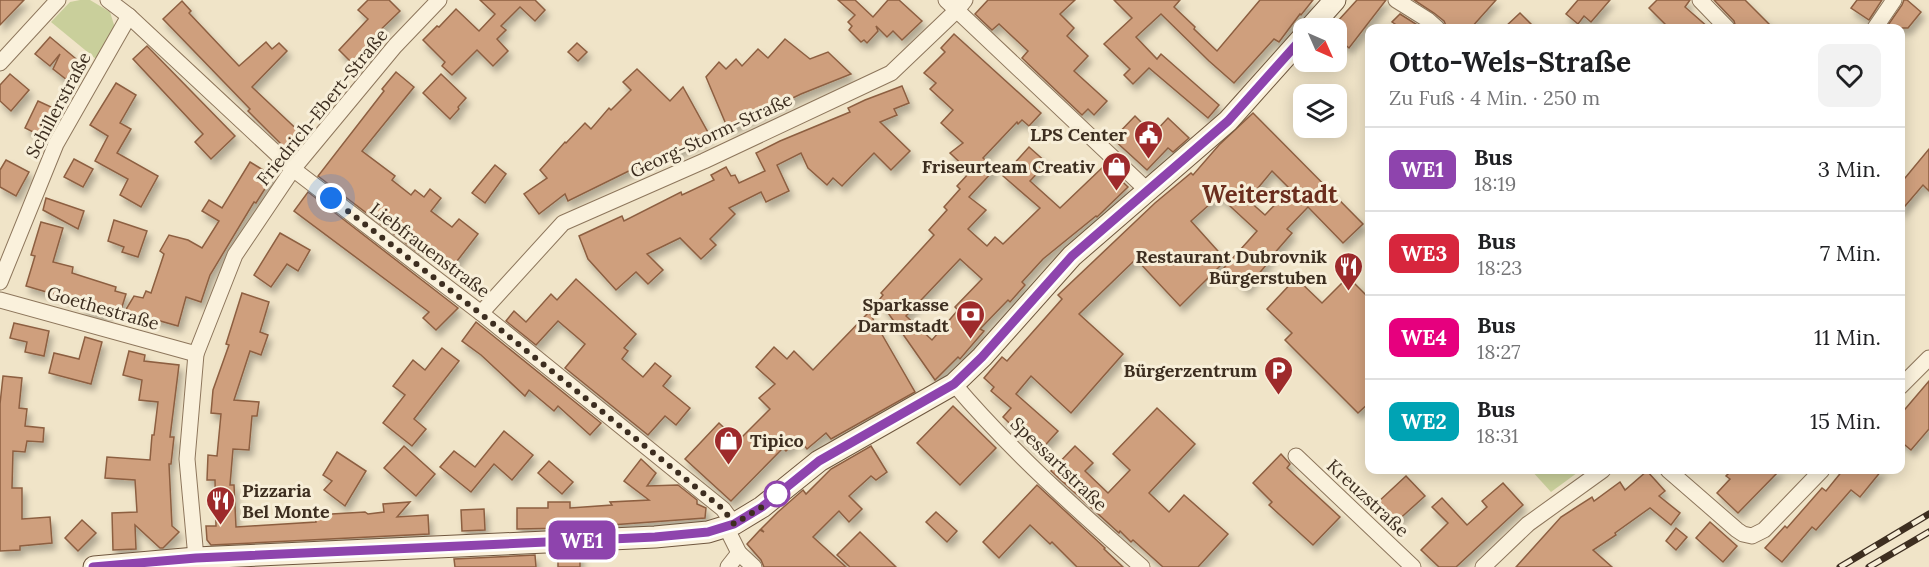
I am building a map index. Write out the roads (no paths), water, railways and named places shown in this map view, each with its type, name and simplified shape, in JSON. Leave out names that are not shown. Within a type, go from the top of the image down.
[{"type":"street","points":[[0,63],[58,0]]},
{"type":"street","name":"Liebfrauenstraße","points":[[108,0],[129,16],[293,169],[481,314],[723,509],[739,553]]},
{"type":"street","name":"Friedrich-Ebert-Straße","points":[[196,558],[187,459],[196,354],[235,255],[293,169],[395,46],[439,0]]},
{"type":"street","points":[[1319,18],[1335,0]]},
{"type":"street","points":[[1396,0],[1432,24]]},
{"type":"street","points":[[1700,0],[1723,24]]},
{"type":"street","points":[[1878,24],[1894,0]]},
{"type":"street","points":[[956,3],[1147,190]]},
{"type":"street","name":"Georg-Storm-Straße","points":[[481,314],[563,223],[704,161],[891,72],[956,3]]},
{"type":"street","name":"Schillerstraße","points":[[0,282],[56,144],[129,16]]},
{"type":"street","points":[[94,567],[196,558],[268,561],[655,537],[708,532],[730,526],[762,507],[819,461],[954,384],[982,357],[1072,256],[1228,121],[1293,48]]},
{"type":"street","name":"Goethestraße","points":[[0,300],[196,354]]},
{"type":"street","points":[[1905,382],[1929,357]]},
{"type":"street","name":"Spessartstraße","points":[[954,384],[983,418],[1033,469],[1142,567]]},
{"type":"street","name":"Kreuzstraße","points":[[1296,456],[1413,567]]},
{"type":"street","points":[[1483,567],[1528,524],[1597,474]]},
{"type":"street","points":[[1673,474],[1737,530],[1752,536],[1764,530],[1818,474]]},
{"type":"street","points":[[728,567],[739,553],[754,567]]},
{"type":"railway","points":[[1840,567],[1929,514]]},
{"type":"railway","points":[[1869,567],[1929,532]]},
{"type":"place","name":"LPS Center","points":[[1148,160]]},
{"type":"place","name":"Friseurteam Creativ","points":[[1116,192]]},
{"type":"place","name":"Restaurant Dubrovnik Bürgerstuben","points":[[1348,292]]},
{"type":"place","name":"Sparkasse Darmstadt","points":[[970,340]]},
{"type":"place","name":"Bürgerzentrum","points":[[1278,396]]},
{"type":"place","name":"Tipico","points":[[729,466]]},
{"type":"place","name":"Pizzaria Bel Monte","points":[[221,526]]},
{"type":"district","name":"Weiterstadt","points":[[1270,194]]}]
